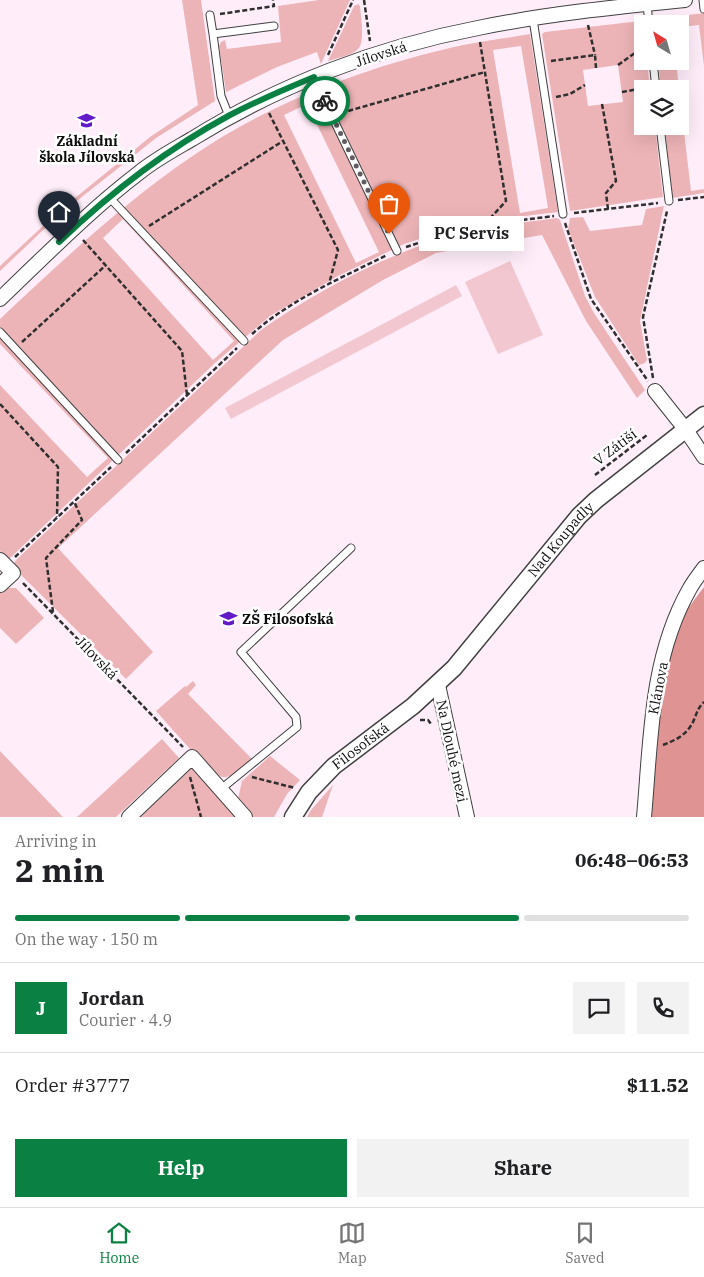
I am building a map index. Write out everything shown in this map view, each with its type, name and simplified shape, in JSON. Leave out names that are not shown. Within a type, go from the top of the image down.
[{"type":"street","name":"Jílovská","points":[[0,298],[73,229],[141,171],[229,116],[262,99],[372,55],[430,39],[478,28],[585,11],[684,0]]},
{"type":"street","points":[[655,391],[686,430],[704,457]]},
{"type":"street","name":"Nad Koupadly","points":[[438,685],[579,516],[596,500],[704,415]]},
{"type":"street","points":[[0,560],[12,573],[0,585]]},
{"type":"street","name":"Klánova","points":[[644,817],[652,714],[661,666],[671,628],[689,590],[704,568]]},
{"type":"street","name":"Filosofská","points":[[293,817],[320,779],[348,754],[438,685]]},
{"type":"street","name":"Na Dlouhé mezi","points":[[438,685],[467,817]]},
{"type":"street","points":[[128,817],[189,760],[221,789],[245,817]]},
{"type":"lane","points":[[703,0],[704,9]]},
{"type":"lane","points":[[647,4],[648,15]]},
{"type":"lane","points":[[210,15],[221,96],[229,116]]},
{"type":"lane","points":[[533,19],[563,214]]},
{"type":"lane","points":[[213,34],[274,26]]},
{"type":"lane","points":[[314,77],[397,250]]},
{"type":"lane","points":[[661,135],[669,201]]},
{"type":"lane","points":[[110,198],[244,341]]},
{"type":"lane","points":[[0,332],[118,460]]},
{"type":"lane","points":[[221,789],[297,727],[296,717],[241,652],[351,548]]},
{"type":"path","points":[[210,15],[274,6],[273,0]]},
{"type":"path","points":[[314,77],[324,63],[353,0]]},
{"type":"path","points":[[364,0],[372,55]]},
{"type":"path","points":[[585,11],[596,68]]},
{"type":"path","points":[[478,28],[506,201],[484,225]]},
{"type":"path","points":[[618,64],[634,53]]},
{"type":"path","points":[[539,63],[595,55]]},
{"type":"path","points":[[332,116],[485,72]]},
{"type":"path","points":[[545,99],[570,94],[585,85]]},
{"type":"path","points":[[622,92],[634,90]]},
{"type":"path","points":[[262,99],[338,250],[329,284]]},
{"type":"path","points":[[602,104],[616,181],[606,193],[608,209]]},
{"type":"path","points":[[141,232],[283,141]]},
{"type":"path","points":[[244,341],[260,327],[329,284],[397,250],[440,236],[484,225],[704,197]]},
{"type":"path","points":[[655,391],[643,317],[669,201]]},
{"type":"path","points":[[563,214],[567,232],[591,299],[655,391]]},
{"type":"path","points":[[73,229],[182,351],[187,395]]},
{"type":"path","points":[[15,349],[106,265]]},
{"type":"path","points":[[0,404],[58,467],[57,517]]},
{"type":"path","name":"V Zátiší","points":[[595,475],[647,435]]},
{"type":"path","points":[[53,613],[46,558],[82,520],[74,501]]},
{"type":"path","name":"Jílovská","points":[[12,573],[137,700],[189,760]]},
{"type":"path","points":[[137,700],[142,696]]},
{"type":"path","points":[[650,750],[677,740],[690,727],[699,706],[704,702]]},
{"type":"path","points":[[415,719],[428,720],[435,729]]},
{"type":"path","points":[[189,760],[201,817]]},
{"type":"path","points":[[241,774],[309,792]]},
{"type":"shaded area","points":[[182,0],[201,0],[215,101],[156,138],[59,215],[0,271],[0,266],[59,211],[150,137],[198,105]]},
{"type":"shaded area","points":[[319,0],[350,0],[321,64],[317,52],[277,67],[226,92],[219,46],[221,42],[225,40],[227,49],[281,42],[278,6]]},
{"type":"shaded area","points":[[358,4],[360,6],[362,29],[360,46],[352,53],[328,61],[354,6]]},
{"type":"shaded area","points":[[704,13],[704,66],[699,25],[689,26],[688,15]]},
{"type":"shaded area","points":[[634,22],[634,70],[648,70],[649,80],[634,80],[634,135],[656,135],[663,197],[570,211],[542,34],[545,32]],"holes":[[[618,65],[623,102],[588,106],[583,70]]]},
{"type":"shaded area","points":[[530,34],[558,212],[473,222],[404,244],[336,277],[270,316],[216,362],[8,560],[0,551],[0,385],[87,477],[108,458],[0,344],[0,319],[94,233],[142,193],[194,155],[256,118],[323,88],[393,63],[463,45]],"holes":[[[521,46],[548,208],[520,213],[493,50]],[[307,104],[379,252],[356,263],[284,115]],[[123,219],[234,341],[213,360],[103,238]]]},
{"type":"shaded area","points":[[659,70],[677,70],[678,80],[660,80]]},
{"type":"shaded area","points":[[666,135],[684,135],[691,191],[704,189],[704,193],[672,198]]},
{"type":"shaded area","points":[[664,206],[640,321],[647,360],[639,365],[595,297],[568,229],[570,218],[583,217],[590,231],[642,225],[646,209]]},
{"type":"shaded area","points":[[557,218],[560,220],[585,296],[594,313],[645,390],[637,398],[586,321],[542,235],[436,253],[383,280],[283,340],[58,548],[153,652],[126,679],[15,569],[13,565],[16,560],[261,330],[284,314],[359,272],[439,239],[477,228]]},
{"type":"shaded area","points":[[510,261],[543,335],[498,354],[465,282]]},
{"type":"shaded area","points":[[456,285],[462,296],[231,419],[225,408]]},
{"type":"shaded area","points":[[704,587],[704,817],[652,817],[657,710],[669,658],[683,615]]},
{"type":"shaded area","points":[[3,588],[16,588],[44,618],[16,644],[0,628],[0,591]]},
{"type":"shaded area","points":[[193,681],[196,685],[188,694],[252,759],[239,771],[227,777],[218,775],[210,768],[156,711]]},
{"type":"shaded area","points":[[162,739],[179,758],[116,817],[77,817]]},
{"type":"shaded area","points":[[0,751],[63,817],[0,817]]},
{"type":"shaded area","points":[[270,756],[300,780],[287,794],[274,817],[252,817],[238,799],[242,781]]},
{"type":"shaded area","points":[[193,766],[238,817],[138,817]]},
{"type":"shaded area","points":[[333,785],[322,817],[307,817],[311,810]]},
{"type":"way so far","points":[[325,101],[389,234]]},
{"type":"place","name":"Základní škola Jílovská","points":[[87,121]]},
{"type":"place","name":"PC Servis","points":[[389,234]]},
{"type":"place","name":"ZŠ Filosofská","points":[[228,619]]},
{"type":"route","points":[[59,242],[82,220],[141,171],[229,116],[262,99],[314,77],[325,101]]}]
